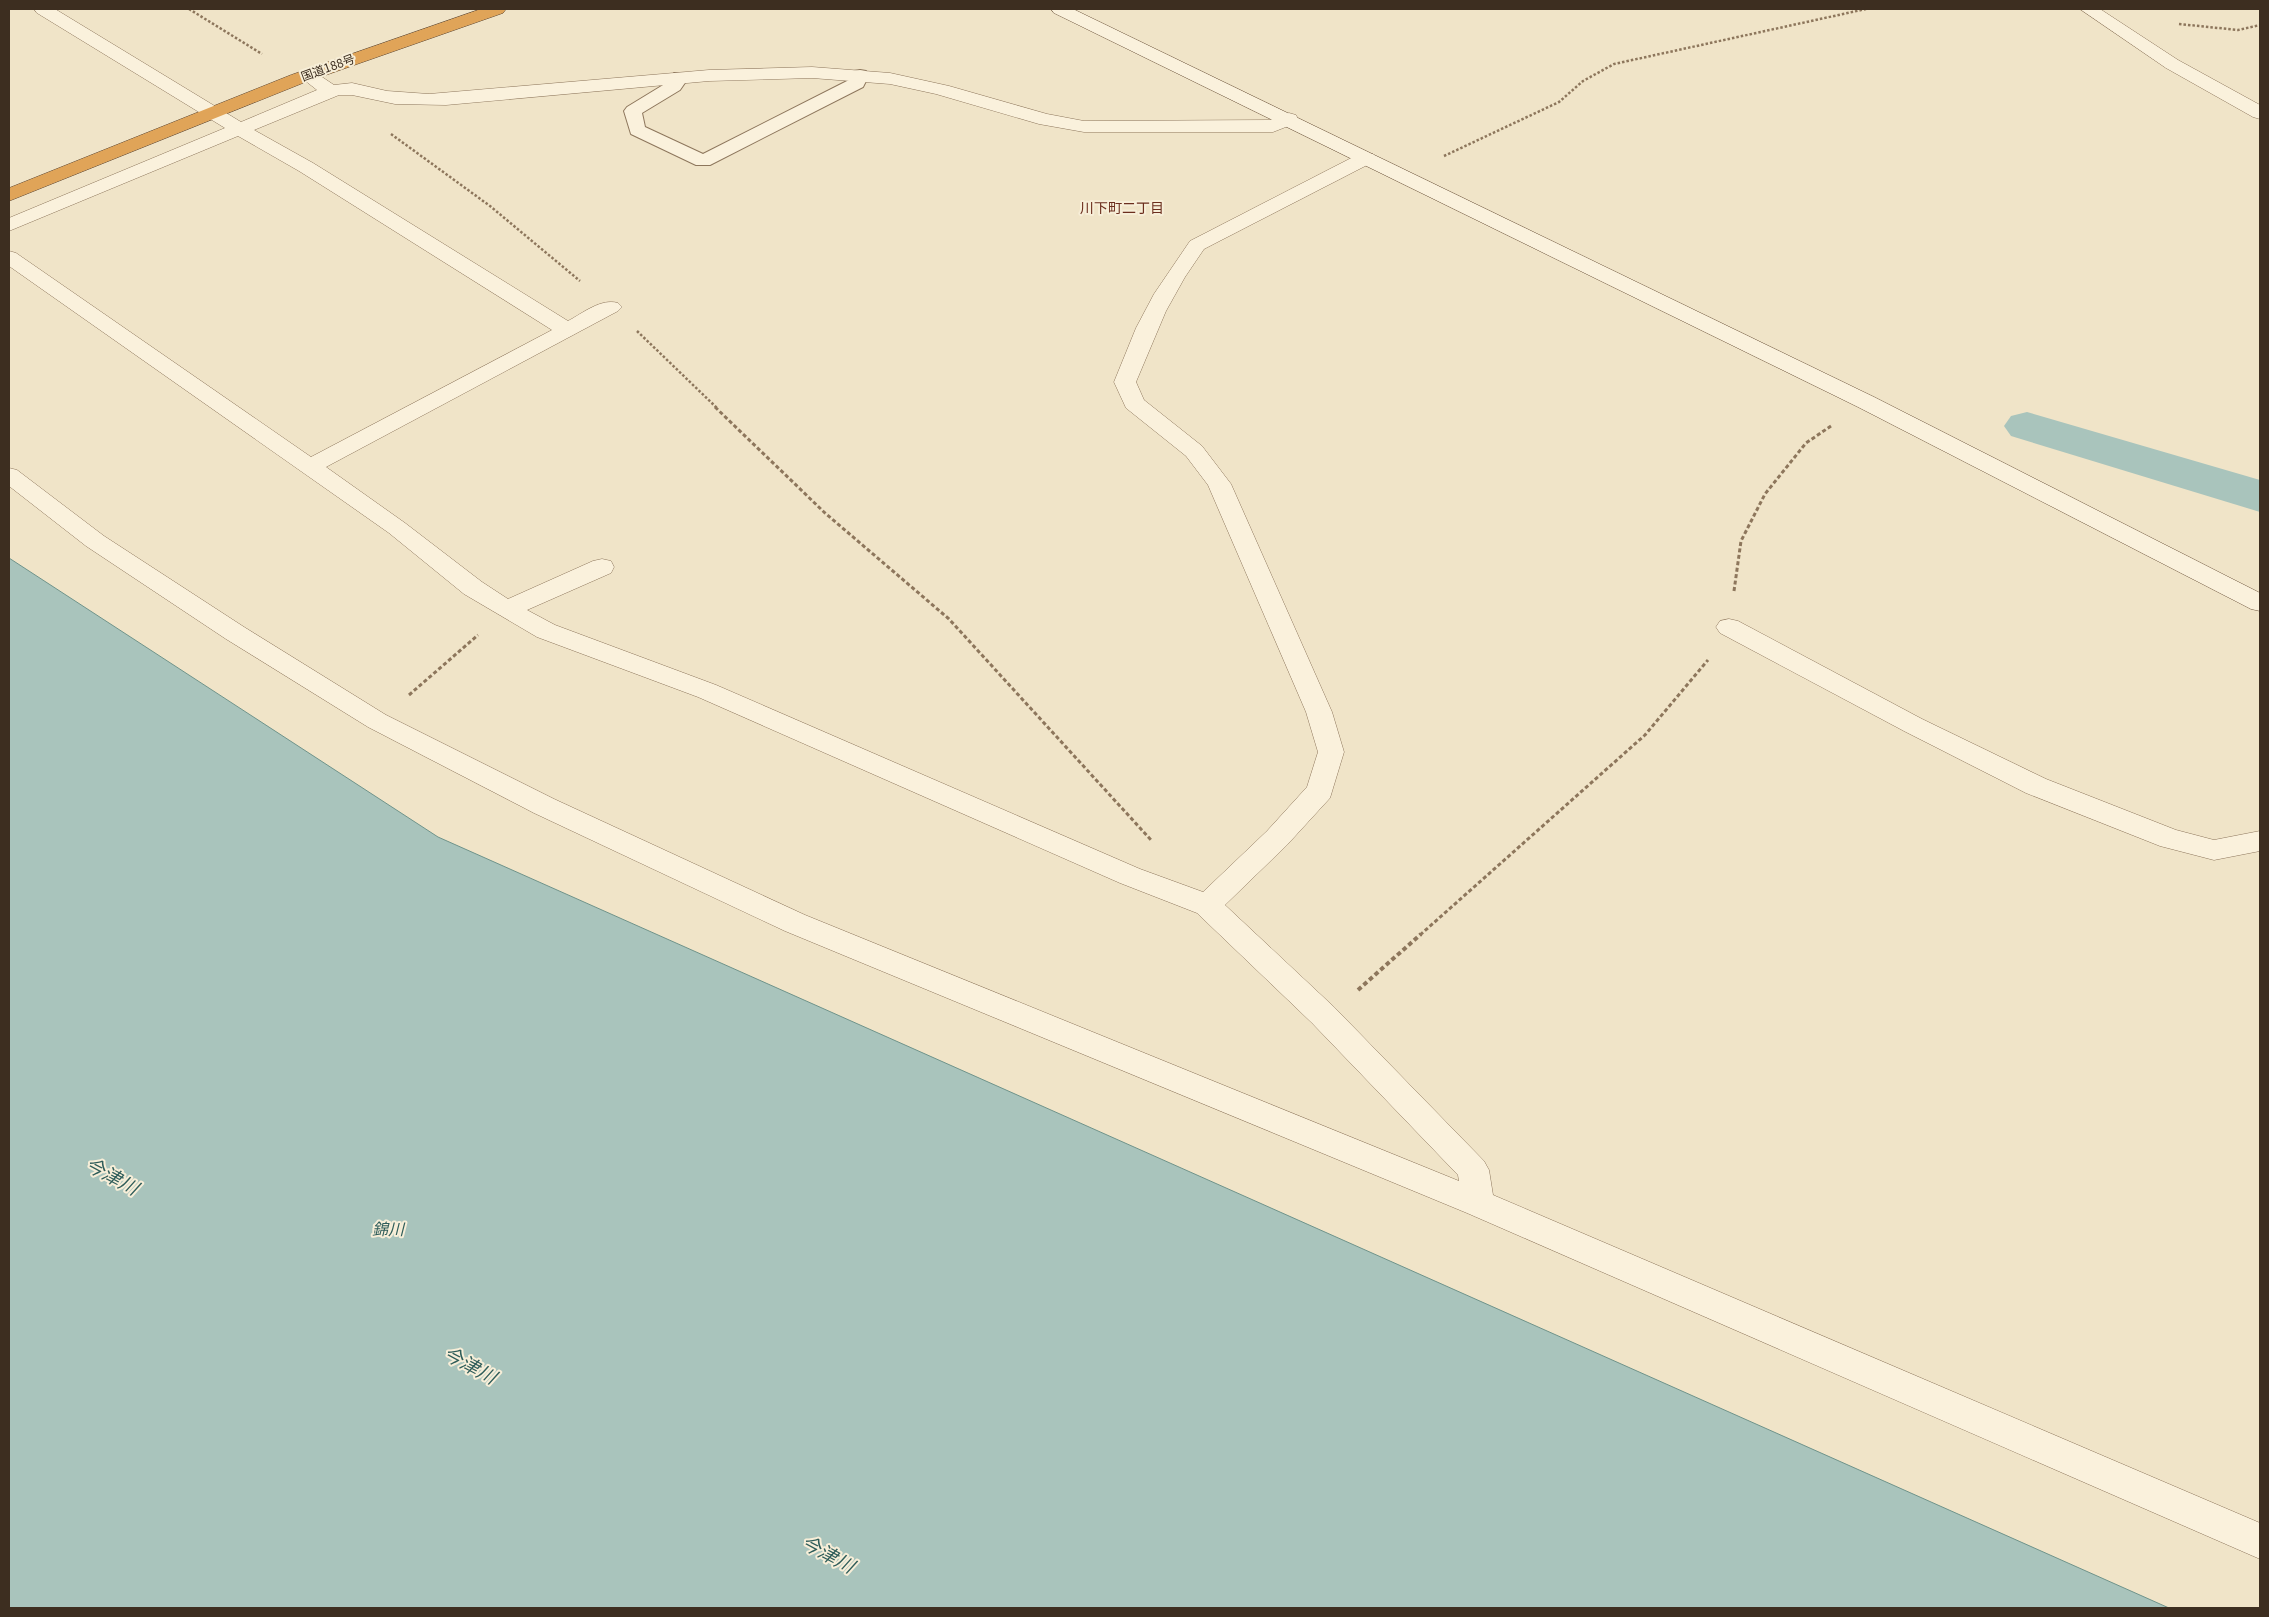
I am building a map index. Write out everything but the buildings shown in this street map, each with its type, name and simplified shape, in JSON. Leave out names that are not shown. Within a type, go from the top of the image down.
[{"type":"highway","name":"国道188号","points":[[9,195],[302,77],[497,9]]},
{"type":"highway","name":"国道188号","points":[[9,182],[160,133]]},
{"type":"street","points":[[43,9],[239,129],[306,166],[567,330]]},
{"type":"street","points":[[1060,9],[1290,119],[1866,402],[2260,603]]},
{"type":"street","points":[[2088,9],[2172,64],[2260,113]]},
{"type":"street","points":[[9,225],[343,86],[365,94],[441,100],[680,77],[743,74],[860,74],[930,87],[1035,118],[1075,125],[1273,126],[1290,119]]},
{"type":"street","points":[[302,77],[332,91]]},
{"type":"street","points":[[1207,905],[1277,838],[1320,791],[1331,752],[1319,712],[1219,484],[1194,451],[1134,402],[1125,382],[1143,334],[1183,262],[1197,245],[1366,158]]},
{"type":"street","points":[[9,257],[397,528],[472,588],[546,631],[707,691],[1130,876],[1207,905],[1323,1015],[1474,1170],[1478,1203]]},
{"type":"street","points":[[309,467],[610,307]]},
{"type":"street","points":[[9,476],[95,541],[243,639],[377,721],[544,806],[795,923],[1478,1203],[2260,1541]]},
{"type":"street","points":[[506,609],[602,568]]},
{"type":"street","points":[[1730,627],[1914,725],[2036,786],[2170,839],[2214,850],[2260,841]]},
{"type":"lane","points":[[680,77],[674,86],[633,111],[638,130],[703,161],[857,83],[860,74]]},
{"type":"path","points":[[189,9],[302,77]]},
{"type":"path","points":[[1403,176],[1559,102],[1583,81],[1614,64],[1866,9]]},
{"type":"path","points":[[387,131],[490,206],[610,307],[718,408],[825,513],[949,619],[1157,848]]},
{"type":"path","points":[[1323,1015],[1354,994],[1645,735],[1715,652],[1730,627],[1741,541],[1765,494],[1806,442],[1866,402]]},
{"type":"path","points":[[425,682],[506,609]]},
{"type":"water","name":"錦川","points":[[9,558],[438,837],[2169,1608],[9,1608]]},
{"type":"waterway","points":[[2027,426],[2238,488],[2260,497]]},
{"type":"district","name":"川下町二丁目","points":[[1122,208]]},
{"type":"water label","name":"今津川","points":[[112,1176]]},
{"type":"water label","name":"今津川","points":[[470,1365]]},
{"type":"water label","name":"今津川","points":[[828,1554]]}]
